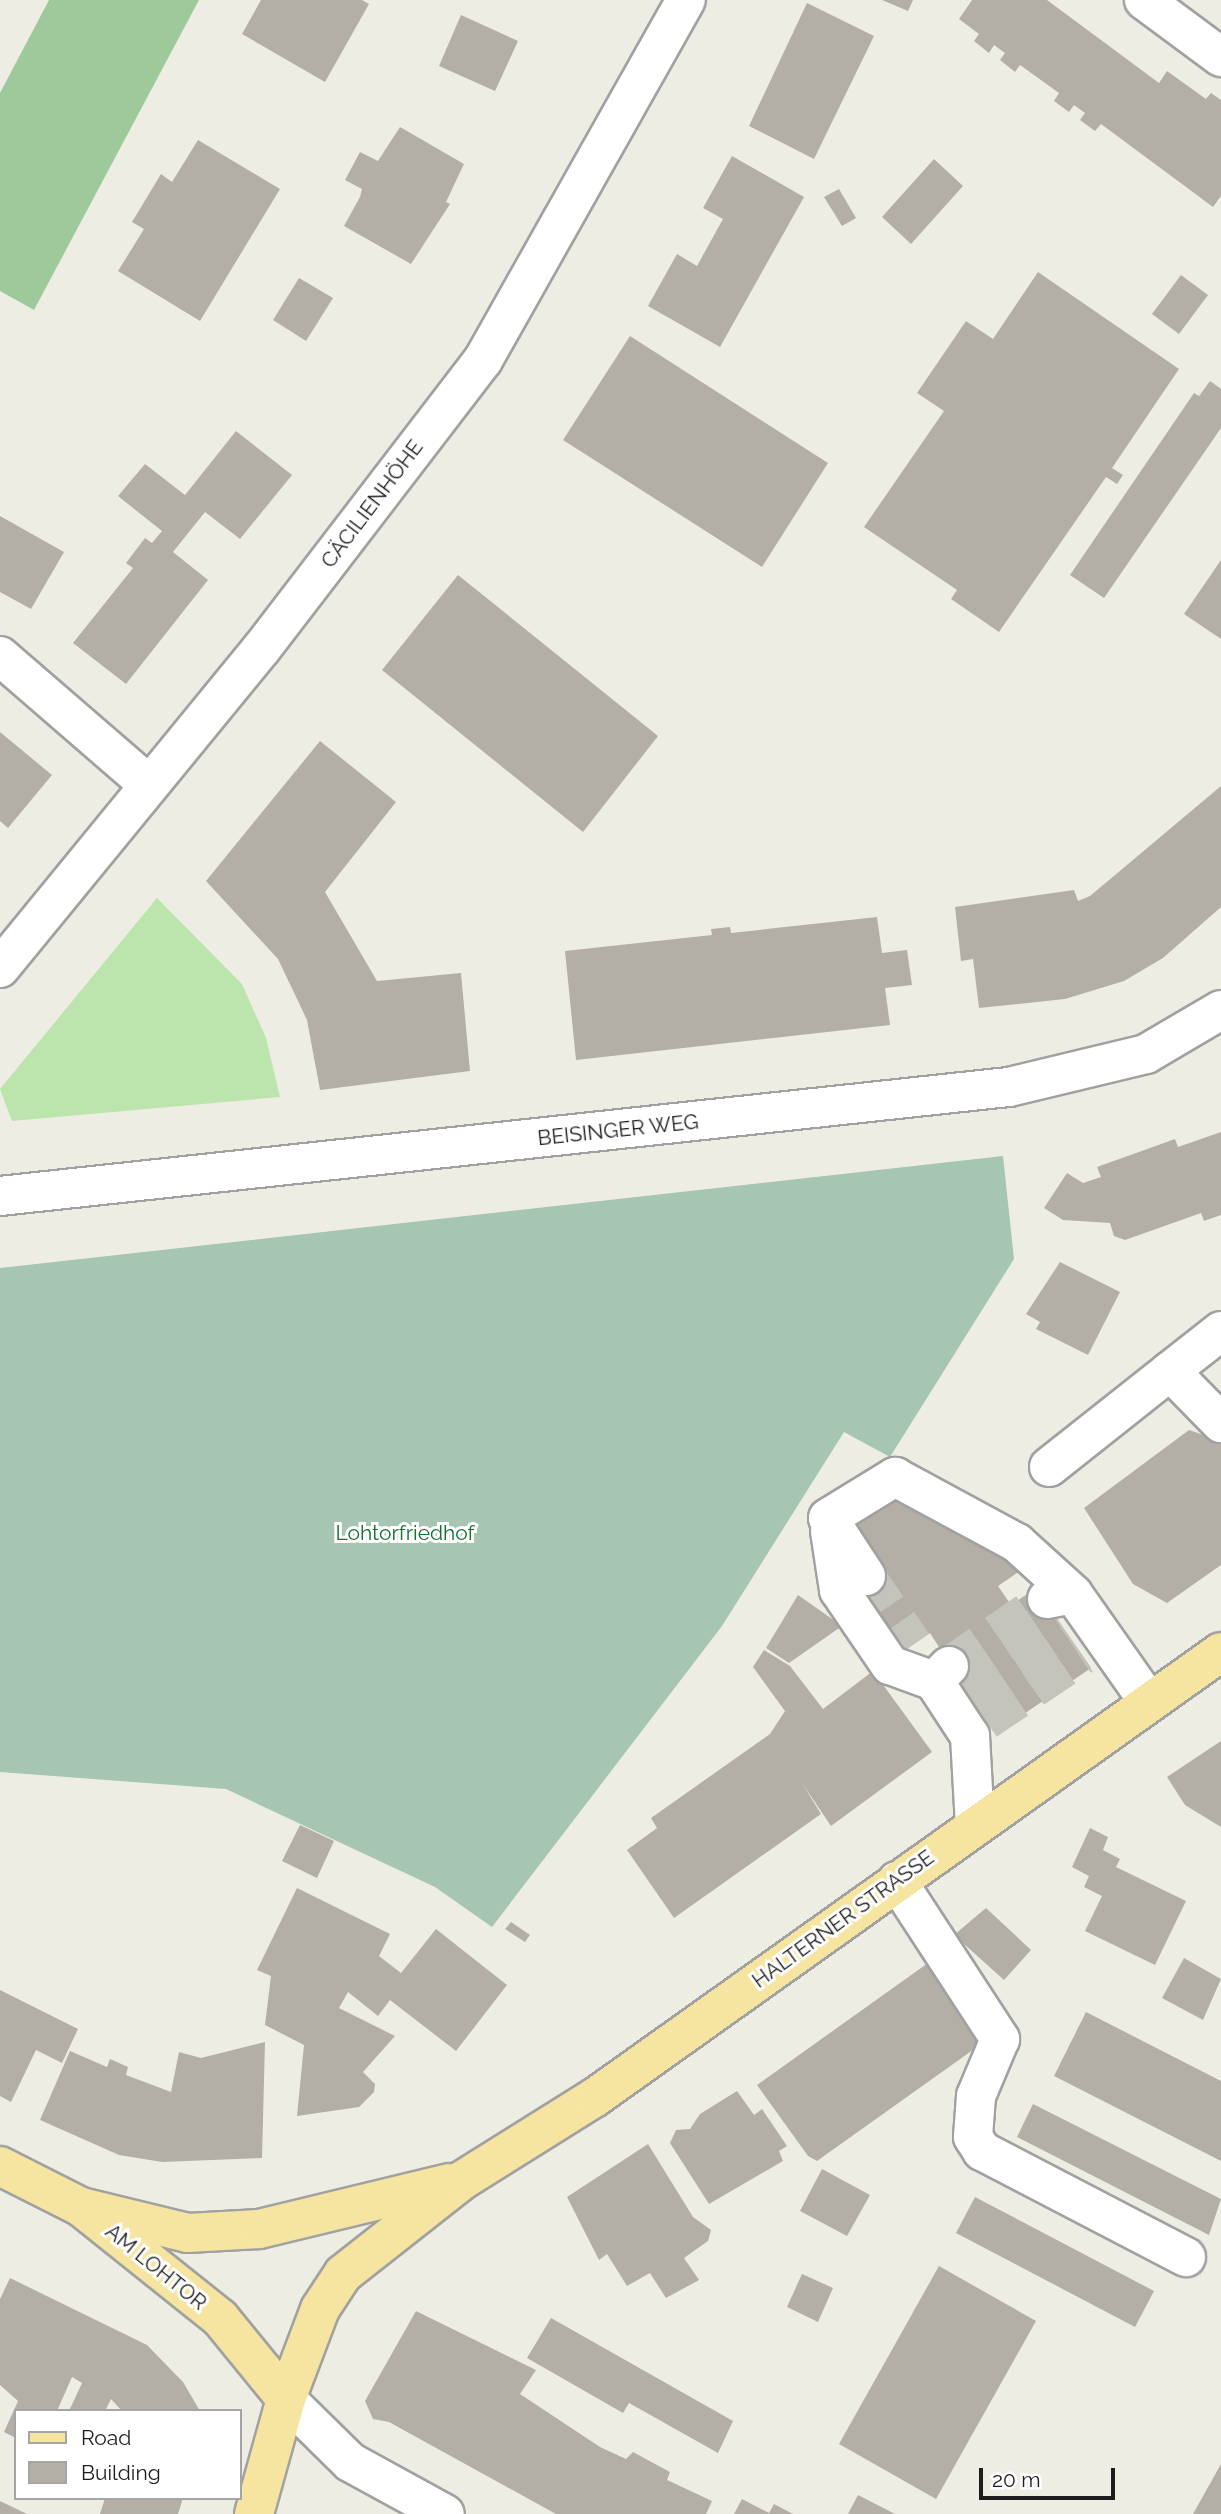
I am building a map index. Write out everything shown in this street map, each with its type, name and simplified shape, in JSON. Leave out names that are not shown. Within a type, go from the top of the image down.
[{"type":"main road","name":"HALTERNER STRASSE","points":[[254,2514],[286,2399],[320,2309],[343,2274],[461,2180],[594,2098],[1221,1652]]},
{"type":"main road","name":"AM LOHTOR","points":[[0,2166],[81,2207],[220,2318],[286,2399]]},
{"type":"main road","name":"HALTERNER STRASSE","points":[[81,2207],[188,2233],[259,2230],[461,2180]]},
{"type":"street","name":"CÄCILIENHÖHE","points":[[0,968],[149,785],[483,360],[686,0]]},
{"type":"street","points":[[1144,0],[1221,57]]},
{"type":"street","points":[[0,656],[149,785]]},
{"type":"street","name":"BEISINGER WEG","points":[[0,1196],[1009,1087],[1146,1054],[1221,1010]]},
{"type":"street","points":[[1049,1467],[1221,1331]]},
{"type":"street","points":[[1170,1371],[1221,1423]]},
{"type":"street","points":[[828,1518],[895,1477],[1017,1543],[1079,1625],[1149,1702]]},
{"type":"street","points":[[828,1518],[866,1576]]},
{"type":"street","points":[[828,1518],[839,1590],[890,1665],[960,1701]]},
{"type":"street","points":[[913,1644],[960,1701],[975,1825]]},
{"type":"street","points":[[897,1881],[1000,2039],[976,2096],[973,2137],[982,2151],[1186,2257]]},
{"type":"street","points":[[286,2399],[350,2462],[445,2514]]},
{"type":"green space","points":[[49,0],[199,0],[34,310],[0,291],[0,93]]},
{"type":"green space","points":[[157,898],[242,984],[266,1038],[280,1097],[12,1121],[0,1089]]},
{"type":"green space","name":"Lohtorfriedhof","points":[[1003,1156],[1014,1259],[890,1457],[844,1432],[722,1626],[492,1927],[435,1887],[226,1789],[0,1772],[0,1268]]},
{"type":"building","points":[[261,0],[362,0],[369,4],[325,82],[242,34]]},
{"type":"building","points":[[882,0],[913,0],[908,11]]},
{"type":"building","points":[[972,0],[1047,0],[1159,83],[1167,71],[1206,99],[1211,93],[1221,100],[1221,196],[1213,207],[1101,124],[1095,131],[1080,120],[1085,113],[1074,105],[1069,112],[1054,101],[1059,93],[1020,65],[1015,72],[1000,60],[1005,53],[994,45],[989,53],[974,41],[979,34],[959,19]]},
{"type":"building","points":[[807,3],[874,36],[814,159],[749,126]]},
{"type":"building","points":[[461,15],[518,41],[495,91],[439,66]]},
{"type":"building","points":[[400,127],[464,164],[446,202],[450,204],[411,264],[344,226],[362,189],[345,180],[360,152],[378,161]]},
{"type":"building","points":[[198,140],[280,189],[200,321],[118,271],[144,229],[132,222],[161,174],[172,182]]},
{"type":"building","points":[[732,156],[804,197],[720,347],[648,306],[677,254],[697,266],[723,219],[703,208]]},
{"type":"building","points":[[934,159],[963,186],[911,244],[882,217]]},
{"type":"building","points":[[839,189],[856,218],[842,226],[824,197]]},
{"type":"building","points":[[1038,272],[1179,369],[1112,468],[1123,475],[1117,484],[1106,477],[999,632],[951,599],[957,590],[864,527],[944,411],[917,393],[966,321],[993,339]]},
{"type":"building","points":[[1181,275],[1208,295],[1179,334],[1152,314]]},
{"type":"building","points":[[299,278],[333,298],[306,341],[273,320]]},
{"type":"building","points":[[630,336],[828,463],[762,567],[563,440]]},
{"type":"building","points":[[1210,381],[1221,389],[1221,428],[1104,598],[1070,575],[1194,393],[1199,396]]},
{"type":"building","points":[[236,431],[292,475],[240,539],[205,512],[173,552],[208,580],[126,684],[73,643],[133,568],[126,563],[145,538],[152,543],[162,531],[118,496],[145,464],[185,495]]},
{"type":"building","points":[[0,516],[64,552],[31,609],[0,592]]},
{"type":"building","points":[[1221,560],[1221,639],[1184,614]]},
{"type":"building","points":[[458,575],[658,736],[583,832],[382,670]]},
{"type":"building","points":[[0,732],[52,775],[8,828],[0,821]]},
{"type":"building","points":[[320,741],[396,802],[325,892],[377,981],[461,973],[470,1071],[320,1090],[307,1020],[278,959],[206,881]]},
{"type":"building","points":[[1221,786],[1221,907],[1163,958],[1124,981],[1065,999],[979,1008],[973,959],[961,961],[955,907],[1074,890],[1078,901],[1090,896]]},
{"type":"building","points":[[877,917],[882,953],[907,950],[912,985],[885,988],[890,1025],[576,1060],[565,951],[712,935],[711,929],[730,927],[731,933]]},
{"type":"building","points":[[1221,1132],[1221,1215],[1204,1221],[1201,1213],[1125,1240],[1114,1236],[1110,1223],[1063,1220],[1044,1208],[1067,1173],[1083,1183],[1101,1177],[1097,1167],[1175,1139],[1178,1147]]},
{"type":"building","points":[[1060,1262],[1120,1292],[1088,1355],[1036,1329],[1040,1322],[1026,1314]]},
{"type":"building","points":[[1189,1430],[1221,1441],[1221,1565],[1167,1603],[1133,1584],[1084,1508]]},
{"type":"building","points":[[899,1493],[1008,1552],[1020,1571],[998,1586],[1011,1605],[1036,1588],[1091,1668],[995,1734],[930,1633],[898,1655],[851,1586],[852,1526]]},
{"type":"building","points":[[798,1595],[842,1626],[789,1663],[766,1648]]},
{"type":"building","points":[[764,1650],[790,1666],[823,1709],[873,1671],[932,1752],[831,1826],[802,1783],[821,1814],[674,1918],[627,1850],[657,1828],[651,1818],[770,1734],[785,1711],[753,1667]]},
{"type":"building","points":[[1221,1741],[1221,1827],[1185,1805],[1167,1777]]},
{"type":"building","points":[[300,1825],[334,1841],[317,1878],[282,1861]]},
{"type":"building","points":[[1090,1828],[1108,1837],[1103,1850],[1120,1859],[1116,1867],[1186,1901],[1155,1965],[1085,1931],[1102,1896],[1084,1887],[1089,1876],[1072,1867]]},
{"type":"building","points":[[297,1888],[390,1934],[379,1956],[401,1973],[436,1929],[507,1985],[456,2051],[390,2000],[378,2016],[348,1992],[339,2008],[395,2036],[363,2072],[375,2084],[374,2092],[359,2107],[297,2116],[304,2045],[265,2025],[271,1976],[257,1970]]},
{"type":"building","points":[[986,1908],[1031,1950],[1004,1980],[954,1935]]},
{"type":"building","points":[[511,1922],[530,1935],[525,1942],[505,1929]]},
{"type":"building","points":[[1184,1958],[1221,1979],[1203,2020],[1162,1998]]},
{"type":"building","points":[[928,1963],[984,2042],[817,2161],[808,2156],[757,2085]]},
{"type":"building","points":[[0,1990],[78,2029],[62,2063],[36,2050],[11,2102],[0,2096]]},
{"type":"building","points":[[1086,2012],[1221,2081],[1221,2161],[1054,2076]]},
{"type":"building","points":[[265,2042],[262,2158],[162,2162],[119,2155],[40,2120],[70,2051],[107,2067],[110,2059],[128,2067],[126,2075],[171,2092],[179,2052],[201,2058]]},
{"type":"building","points":[[737,2091],[754,2115],[762,2109],[787,2146],[779,2151],[783,2161],[709,2204],[670,2143],[676,2130],[690,2129],[700,2114]]},
{"type":"building","points":[[1033,2104],[1221,2199],[1209,2235],[1017,2137]]},
{"type":"building","points":[[648,2144],[693,2217],[711,2230],[708,2241],[684,2258],[699,2280],[666,2298],[650,2273],[627,2286],[607,2254],[599,2260],[567,2197]]},
{"type":"building","points":[[822,2169],[870,2195],[847,2236],[800,2211]]},
{"type":"building","points":[[975,2197],[1154,2291],[1135,2327],[956,2233]]},
{"type":"building","points":[[939,2266],[1036,2321],[936,2499],[839,2444]]},
{"type":"building","points":[[802,2274],[833,2288],[818,2322],[787,2307]]},
{"type":"building","points":[[10,2278],[147,2345],[183,2382],[199,2409],[120,2409],[111,2399],[106,2409],[70,2409],[82,2383],[72,2377],[58,2409],[14,2409],[18,2401],[0,2385],[0,2299]]},
{"type":"building","points":[[416,2311],[536,2370],[520,2394],[600,2447],[626,2459],[633,2452],[670,2472],[667,2480],[712,2501],[706,2514],[556,2514],[389,2422],[373,2419],[365,2401]]},
{"type":"building","points":[[551,2318],[733,2421],[718,2453],[629,2403],[623,2413],[527,2358]]},
{"type":"building","points":[[14,2410],[14,2437],[4,2432]]},
{"type":"building","points":[[1221,2464],[1221,2514],[1193,2514]]},
{"type":"building","points":[[858,2495],[895,2514],[848,2514]]},
{"type":"building","points":[[742,2499],[769,2513],[774,2504],[793,2514],[734,2514]]},
{"type":"building","points":[[104,2500],[182,2500],[178,2514],[100,2514]]},
{"type":"building","points":[[0,2501],[27,2514],[0,2514]]},
{"type":"tunnel","points":[[866,1576],[913,1644]]},
{"type":"tunnel","points":[[949,1666],[1044,1600]]},
{"type":"tunnel","points":[[968,1694],[1064,1629]]},
{"type":"tunnel","points":[[986,1721],[1082,1656]]}]
